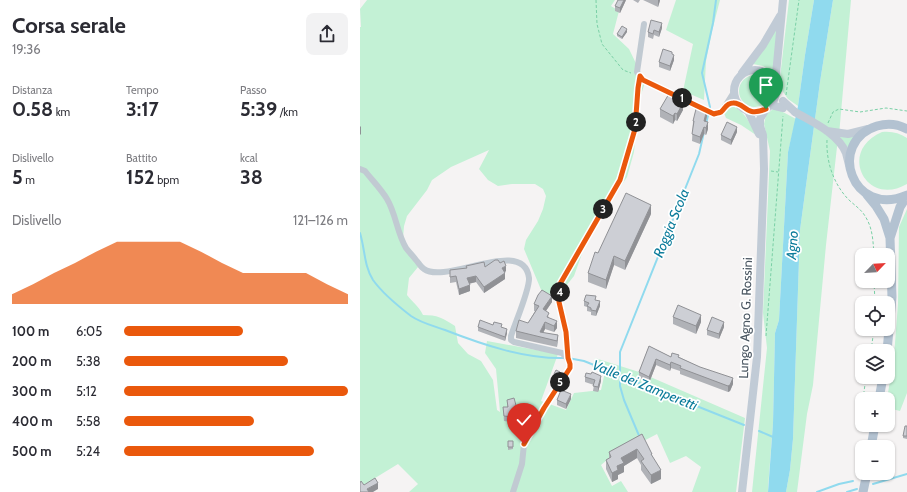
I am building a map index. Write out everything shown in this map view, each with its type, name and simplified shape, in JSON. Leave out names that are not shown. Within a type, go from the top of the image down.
[{"type":"main road","name":"Lungo Agno G. Rossini","points":[[742,492],[757,357],[764,170],[763,135],[760,126],[760,119],[774,101],[783,0]]},
{"type":"main road","name":"Lungo Agno G. Rossini","points":[[763,145],[748,111],[739,104],[734,92],[734,85],[737,78],[763,45],[781,13]]},
{"type":"main road","points":[[742,73],[756,69],[762,70],[768,74],[773,79],[784,104],[794,112],[827,131],[840,143],[846,152],[852,177],[858,187],[876,206],[884,219],[890,238],[892,297],[888,344]]},
{"type":"main road","points":[[748,111],[754,112],[768,107],[784,104]]},
{"type":"main road","points":[[827,131],[848,134],[882,124],[894,124],[907,128]]},
{"type":"main road","points":[[849,166],[850,154],[854,144],[861,134],[870,128]]},
{"type":"main road","points":[[867,195],[876,199],[887,201],[897,200],[907,195]]},
{"type":"main road","points":[[890,238],[900,207],[907,195]]},
{"type":"street","points":[[644,24],[637,72],[643,80],[714,114],[722,111],[734,92]]},
{"type":"street","points":[[725,106],[731,103],[739,104]]},
{"type":"street","points":[[360,170],[365,170],[388,200],[406,248],[424,269],[436,273],[448,272],[503,260],[516,261],[523,266],[529,278],[526,295],[511,336],[511,340],[562,353],[568,358],[570,368],[544,408],[524,444],[522,464],[513,492]]},
{"type":"path","points":[[568,358],[566,332],[559,302],[560,284],[620,180],[635,129],[640,76],[623,70],[602,44],[597,24],[596,0]]},
{"type":"path","points":[[765,339],[784,104],[799,0]]},
{"type":"path","points":[[873,248],[871,230],[866,217],[838,187],[831,170],[828,158],[828,121],[833,112],[839,109],[860,112],[886,108],[907,111]]},
{"type":"path","points":[[768,171],[778,172]]},
{"type":"green space","points":[[367,0],[615,0],[611,6],[619,11],[613,34],[629,49],[645,82],[638,105],[634,152],[627,177],[589,234],[574,276],[558,296],[542,292],[524,249],[526,240],[538,221],[543,209],[546,196],[543,189],[535,184],[512,184],[498,186],[488,180],[479,169],[489,150],[451,167],[432,180],[427,190],[407,216],[403,238],[418,267],[409,278],[407,295],[423,315],[440,318],[455,326],[458,343],[468,354],[481,361],[493,380],[497,410],[500,412],[496,369],[485,353],[487,341],[558,354],[541,401],[566,410],[574,393],[601,390],[605,372],[592,367],[595,358],[639,372],[745,418],[736,492],[692,492],[701,467],[686,456],[670,463],[657,434],[607,460],[601,465],[612,486],[621,481],[628,492],[409,492],[418,484],[398,464],[362,486],[360,485],[360,9]]},
{"type":"green space","points":[[676,0],[720,0],[706,61],[704,100],[683,91],[693,44],[666,30]]},
{"type":"green space","points":[[789,0],[814,0],[798,106],[788,99],[779,86]]},
{"type":"green space","points":[[833,0],[851,0],[839,135],[855,135],[848,148],[843,141],[838,138],[813,385],[807,414],[797,492],[786,492],[793,439],[800,230],[820,82]]},
{"type":"green space","points":[[779,24],[774,73],[763,66],[753,64]]},
{"type":"green space","points":[[752,75],[758,75],[768,82],[771,91],[770,97],[764,104],[758,107],[752,107],[742,100],[739,94],[739,88],[746,78]]},
{"type":"green space","points":[[733,106],[744,115],[756,135],[741,125],[726,118],[724,113]]},
{"type":"green space","points":[[773,109],[781,111],[796,119],[788,152],[779,320],[775,333],[773,423],[768,492],[752,492],[767,348],[763,313],[770,151],[764,124],[766,115]]},
{"type":"green space","points":[[882,132],[895,133],[907,138],[907,184],[892,189],[879,189],[869,183],[862,174],[859,163],[861,152],[868,141]]},
{"type":"green space","points":[[907,209],[907,393],[900,411],[895,410],[895,392],[888,392],[889,384],[895,384],[899,227]]},
{"type":"water","name":"Agno","points":[[814,0],[833,0],[820,82],[800,230],[793,439],[786,492],[768,492],[773,423],[775,333],[779,320],[788,152],[798,106]]},
{"type":"building","points":[[618,0],[624,0],[620,8],[615,6]]},
{"type":"building","points":[[651,20],[662,23],[659,32],[654,30],[653,34],[648,32]]},
{"type":"building","points":[[622,26],[627,29],[622,37],[617,34]]},
{"type":"building","points":[[663,49],[672,52],[674,55],[670,66],[659,62]]},
{"type":"building","points":[[670,92],[683,99],[681,102],[683,103],[677,114],[675,113],[673,116],[660,109]]},
{"type":"building","points":[[697,105],[707,109],[704,121],[708,122],[700,137],[692,134],[693,121]]},
{"type":"building","points":[[727,122],[737,127],[731,140],[721,135]]},
{"type":"building","points":[[626,193],[651,205],[625,261],[614,256],[606,280],[588,273],[595,252],[598,253]]},
{"type":"building","points":[[495,260],[498,260],[500,263],[504,261],[506,266],[502,268],[505,273],[484,287],[476,276],[467,278],[470,285],[459,289],[456,276],[450,277],[450,270],[467,268],[466,266],[484,262],[485,267]]},
{"type":"building","points":[[542,290],[552,296],[543,309],[549,313],[547,317],[557,321],[554,326],[545,322],[540,332],[558,335],[557,341],[516,331],[519,320],[528,323],[539,306],[534,304]]},
{"type":"building","points":[[586,295],[596,296],[595,300],[600,301],[596,311],[591,310],[591,308],[587,306],[589,303],[584,301]]},
{"type":"building","points":[[678,305],[701,315],[696,326],[673,317]]},
{"type":"building","points":[[712,317],[724,322],[719,334],[707,330]]},
{"type":"building","points":[[480,320],[493,325],[494,322],[502,324],[501,327],[507,329],[505,337],[478,327]]},
{"type":"building","points":[[649,346],[671,357],[672,353],[679,355],[678,357],[700,367],[733,378],[730,385],[728,386],[680,368],[681,366],[671,362],[670,365],[656,359],[649,377],[639,372]]},
{"type":"building","points":[[556,370],[560,372],[558,376],[554,374]]},
{"type":"building","points":[[592,372],[601,376],[598,387],[593,386],[595,380],[585,377],[586,373],[591,374]]},
{"type":"building","points":[[561,390],[571,394],[566,404],[557,400]]},
{"type":"building","points":[[514,398],[517,409],[512,411],[512,417],[504,416],[503,407],[508,407],[507,400]]},
{"type":"building","points":[[905,426],[907,426],[907,436],[903,436]]},
{"type":"building","points":[[642,434],[651,454],[661,470],[651,475],[641,461],[644,459],[637,449],[621,458],[624,463],[617,466],[618,470],[612,473],[606,460],[611,457],[609,452]]},
{"type":"building","points":[[508,441],[513,441],[513,447],[508,447]]},
{"type":"building","points":[[375,478],[378,483],[367,489],[369,492],[360,492],[361,481],[364,485]]},
{"type":"waterway","name":"Roggia Scola","points":[[706,124],[710,107],[702,73],[713,23],[716,0]]},
{"type":"waterway","name":"Roggia Scola","points":[[640,438],[624,400],[620,386],[620,352],[699,154],[704,132]]},
{"type":"waterway","name":"Valle dei Zamperetti","points":[[360,233],[366,263],[373,280],[391,300],[415,318],[503,350],[549,358],[564,358]]},
{"type":"waterway","name":"Valle dei Zamperetti","points":[[568,358],[584,361],[744,425]]},
{"type":"waterway","name":"Valle dei Zamperetti","points":[[759,431],[773,437]]},
{"type":"waterway","points":[[873,484],[907,474]]},
{"type":"waterway","points":[[817,492],[839,484],[853,481]]},
{"type":"waterway","points":[[847,492],[857,489]]},
{"type":"route","points":[[524,444],[544,408],[570,368],[566,332],[559,302],[560,284],[620,180],[635,129],[640,76],[643,80],[714,114],[722,111],[725,106],[731,103],[739,104],[748,111],[754,112],[766,109]]}]
